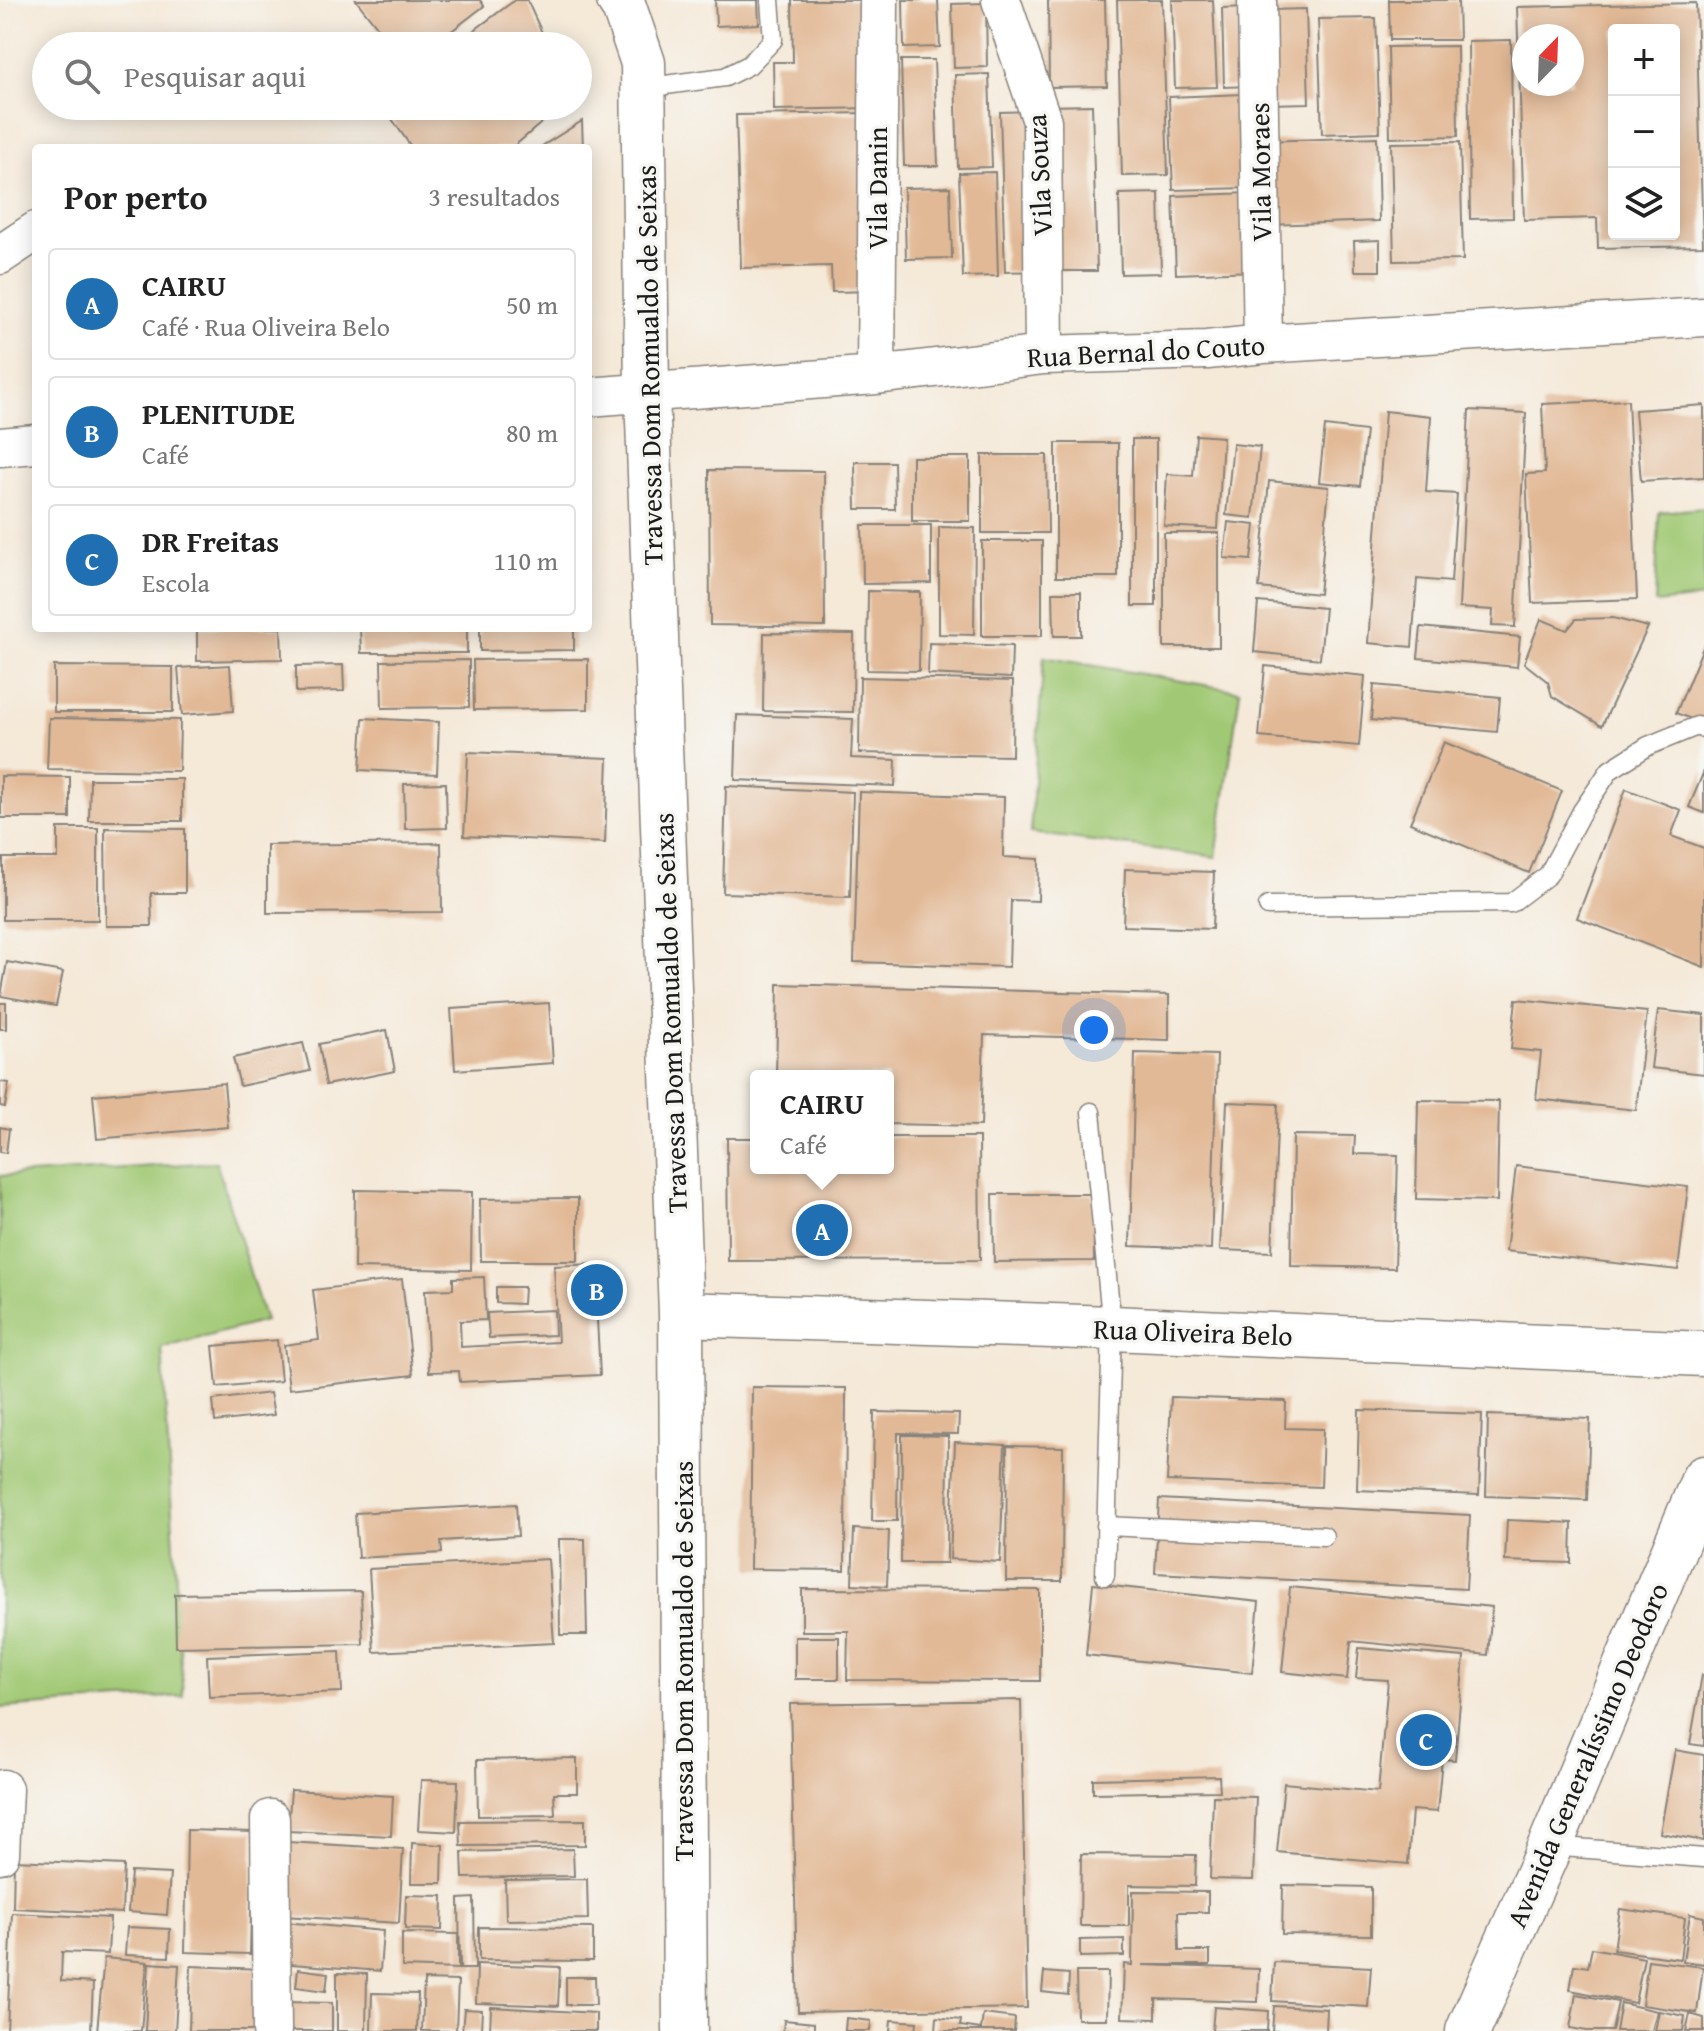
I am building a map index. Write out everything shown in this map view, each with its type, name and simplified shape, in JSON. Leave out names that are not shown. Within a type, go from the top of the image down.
[{"type":"street","name":"Travessa Dom Romualdo de Seixas","points":[[619,0],[643,63],[647,393],[681,1314],[685,2031]]},
{"type":"street","name":"Vila Danin","points":[[876,375],[879,0]]},
{"type":"street","name":"Vila Souza","points":[[1001,0],[1042,121],[1044,355]]},
{"type":"street","name":"Vila Moraes","points":[[1257,0],[1263,344]]},
{"type":"street","points":[[0,255],[32,234]]},
{"type":"street","name":"Rua Bernal do Couto","points":[[592,397],[876,375],[1044,355],[1207,350],[1704,317]]},
{"type":"street","points":[[0,447],[32,444]]},
{"type":"street","name":"Rua Oliveira Belo","points":[[681,1314],[1112,1328],[1704,1354]]},
{"type":"street","name":"Avenida Generalíssimo Deodoro","points":[[1468,2031],[1550,1846],[1704,1478]]},
{"type":"street","points":[[0,1854],[3,1789]]},
{"type":"street","points":[[270,1819],[272,2031]]},
{"type":"lane","points":[[643,88],[725,77],[749,65],[773,40],[770,0]]},
{"type":"lane","points":[[1268,906],[1511,903],[1548,875],[1582,811],[1610,770],[1648,746],[1697,726],[1704,729]]},
{"type":"lane","points":[[1091,1112],[1112,1328],[1105,1576]]},
{"type":"lane","points":[[1106,1526],[1324,1536]]},
{"type":"lane","points":[[1550,1846],[1704,1858]]},
{"type":"green space","points":[[1704,508],[1704,598],[1655,603],[1659,512]]},
{"type":"green space","points":[[1044,657],[1240,691],[1216,857],[1030,833]]},
{"type":"green space","points":[[216,1162],[265,1321],[162,1348],[183,1696],[0,1708],[0,1176]]},
{"type":"building","points":[[356,0],[480,0],[484,6],[450,32],[381,32]]},
{"type":"building","points":[[515,0],[527,0],[542,32],[472,32]]},
{"type":"building","points":[[715,0],[758,0],[759,24],[716,26]]},
{"type":"building","points":[[792,0],[870,0],[871,108],[774,110],[773,62],[793,62]]},
{"type":"building","points":[[903,0],[938,0],[940,47],[904,48]]},
{"type":"building","points":[[1048,0],[1105,0],[1107,86],[1049,87]]},
{"type":"building","points":[[1117,0],[1162,0],[1168,175],[1122,176]]},
{"type":"building","points":[[1172,0],[1213,0],[1217,87],[1175,88]]},
{"type":"building","points":[[1389,0],[1458,0],[1459,40],[1390,40]]},
{"type":"building","points":[[986,3],[987,67],[954,68],[952,4]]},
{"type":"building","points":[[1696,3],[1703,246],[1598,248],[1597,218],[1524,220],[1520,96],[1584,96],[1584,24],[1518,24],[1517,7]]},
{"type":"building","points":[[1248,7],[1250,86],[1224,87],[1222,8]]},
{"type":"building","points":[[1306,9],[1309,103],[1270,104],[1267,10]]},
{"type":"building","points":[[1376,18],[1380,132],[1322,134],[1318,19]]},
{"type":"building","points":[[1511,40],[1513,218],[1470,219],[1468,41]]},
{"type":"building","points":[[1457,46],[1458,136],[1390,138],[1388,47]]},
{"type":"building","points":[[901,60],[934,60],[938,166],[904,166]]},
{"type":"building","points":[[989,74],[992,167],[958,168],[955,75]]},
{"type":"building","points":[[1244,94],[1248,188],[1173,190],[1169,97]]},
{"type":"building","points":[[1092,105],[1097,271],[1055,271],[1050,106]]},
{"type":"building","points":[[1035,111],[1039,271],[1005,272],[1000,112]]},
{"type":"building","points":[[870,113],[875,291],[832,292],[831,266],[741,268],[736,115]]},
{"type":"building","points":[[393,120],[545,120],[517,144],[409,144]]},
{"type":"building","points":[[582,121],[583,144],[545,144]]},
{"type":"building","points":[[1377,137],[1379,221],[1268,225],[1265,141]]},
{"type":"building","points":[[1460,142],[1463,260],[1394,261],[1391,143]]},
{"type":"building","points":[[995,172],[998,276],[963,277],[959,173]]},
{"type":"building","points":[[950,187],[952,258],[906,259],[904,188]]},
{"type":"building","points":[[1159,193],[1161,273],[1121,274],[1119,194]]},
{"type":"building","points":[[1250,193],[1254,271],[1176,274],[1173,196]]},
{"type":"building","points":[[1380,240],[1380,271],[1355,271],[1354,241]]},
{"type":"building","points":[[1628,400],[1637,599],[1532,603],[1526,474],[1545,473],[1542,404]]},
{"type":"building","points":[[1704,405],[1704,477],[1641,481],[1635,410]]},
{"type":"building","points":[[1469,410],[1526,413],[1515,627],[1492,626],[1493,610],[1459,608]]},
{"type":"building","points":[[1385,411],[1431,416],[1426,492],[1457,494],[1451,582],[1417,579],[1412,647],[1368,643]]},
{"type":"building","points":[[1325,426],[1366,431],[1360,486],[1319,482]]},
{"type":"building","points":[[1196,435],[1223,437],[1218,529],[1164,526],[1167,474],[1193,476]]},
{"type":"building","points":[[1132,439],[1156,439],[1156,606],[1132,606]]},
{"type":"building","points":[[1056,443],[1118,443],[1118,577],[1056,577]]},
{"type":"building","points":[[1233,444],[1260,447],[1253,518],[1226,515]]},
{"type":"building","points":[[982,455],[1047,455],[1048,533],[982,533]]},
{"type":"building","points":[[912,457],[970,457],[970,521],[912,521]]},
{"type":"building","points":[[855,462],[894,462],[895,509],[856,509]]},
{"type":"building","points":[[709,470],[824,471],[825,627],[710,625]]},
{"type":"building","points":[[1269,481],[1329,487],[1319,594],[1259,588]]},
{"type":"building","points":[[1228,522],[1255,525],[1251,560],[1224,558]]},
{"type":"building","points":[[862,525],[931,525],[931,583],[863,584]]},
{"type":"building","points":[[939,527],[975,528],[974,635],[939,634]]},
{"type":"building","points":[[1164,533],[1219,533],[1219,647],[1164,647]]},
{"type":"building","points":[[982,541],[1042,541],[1042,636],[982,636]]},
{"type":"building","points":[[868,591],[920,592],[919,671],[867,670]]},
{"type":"building","points":[[1053,592],[1081,592],[1081,636],[1054,636]]},
{"type":"building","points":[[1258,602],[1325,608],[1320,659],[1254,652]]},
{"type":"building","points":[[1613,618],[1648,627],[1602,726],[1552,696],[1548,682],[1524,663],[1541,619],[1567,630],[1576,619]]},
{"type":"building","points":[[1421,627],[1520,637],[1517,667],[1418,658]]},
{"type":"building","points":[[197,632],[281,632],[282,659],[197,661]]},
{"type":"building","points":[[360,632],[467,632],[467,653],[361,653]]},
{"type":"building","points":[[480,632],[574,632],[574,650],[480,651]]},
{"type":"building","points":[[764,633],[854,634],[853,712],[763,711]]},
{"type":"building","points":[[929,643],[1012,646],[1011,678],[928,674]]},
{"type":"building","points":[[1704,645],[1704,724],[1676,713]]},
{"type":"building","points":[[588,659],[588,709],[474,710],[473,660]]},
{"type":"building","points":[[469,660],[469,707],[382,708],[381,661]]},
{"type":"building","points":[[230,665],[233,711],[182,715],[178,668]]},
{"type":"building","points":[[343,665],[344,691],[296,692],[296,666]]},
{"type":"building","points":[[54,666],[173,667],[173,712],[54,712]]},
{"type":"building","points":[[1265,666],[1365,676],[1359,746],[1259,737]]},
{"type":"building","points":[[860,677],[1013,681],[1012,756],[859,753]]},
{"type":"building","points":[[1374,685],[1500,697],[1497,732],[1371,720]]},
{"type":"building","points":[[737,715],[853,719],[851,758],[896,760],[895,786],[735,780]]},
{"type":"building","points":[[49,718],[180,720],[179,771],[47,769]]},
{"type":"building","points":[[363,718],[439,722],[437,774],[360,770]]},
{"type":"building","points":[[1444,742],[1562,791],[1529,873],[1410,823]]},
{"type":"building","points":[[468,752],[608,758],[605,843],[464,836]]},
{"type":"building","points":[[1704,771],[1704,813],[1689,807]]},
{"type":"building","points":[[1,776],[70,777],[70,818],[1,818]]},
{"type":"building","points":[[90,779],[182,779],[182,821],[89,821]]},
{"type":"building","points":[[446,783],[447,828],[405,829],[404,784]]},
{"type":"building","points":[[726,786],[853,792],[850,897],[723,893]]},
{"type":"building","points":[[1626,789],[1681,810],[1671,836],[1704,848],[1704,967],[1577,918]]},
{"type":"building","points":[[859,792],[1004,797],[1003,857],[1039,859],[1038,901],[1011,900],[1009,967],[854,962]]},
{"type":"building","points":[[58,828],[98,828],[98,920],[3,920],[3,858],[58,858]]},
{"type":"building","points":[[105,828],[185,829],[185,893],[151,893],[152,926],[106,926]]},
{"type":"building","points":[[441,843],[442,912],[267,913],[267,845]]},
{"type":"building","points":[[1125,869],[1214,872],[1212,929],[1123,926]]},
{"type":"building","points":[[7,962],[63,972],[56,1006],[1,996]]},
{"type":"building","points":[[778,984],[1169,995],[1169,1040],[984,1035],[981,1126],[894,1124],[894,1070],[776,1070]]},
{"type":"building","points":[[1516,999],[1647,1012],[1636,1110],[1536,1099],[1541,1052],[1511,1049]]},
{"type":"building","points":[[0,1003],[6,1003],[6,1029],[0,1029]]},
{"type":"building","points":[[549,1003],[553,1063],[455,1070],[451,1009]]},
{"type":"building","points":[[1658,1010],[1704,1015],[1704,1074],[1651,1068]]},
{"type":"building","points":[[387,1030],[395,1071],[326,1085],[319,1044]]},
{"type":"building","points":[[303,1043],[310,1071],[240,1086],[233,1058]]},
{"type":"building","points":[[1135,1053],[1217,1055],[1211,1249],[1130,1246]]},
{"type":"building","points":[[0,1082],[9,1083],[5,1107],[0,1106]]},
{"type":"building","points":[[224,1083],[228,1127],[97,1139],[93,1095]]},
{"type":"building","points":[[1418,1100],[1499,1101],[1497,1201],[1416,1199]]},
{"type":"building","points":[[1227,1102],[1278,1104],[1272,1252],[1220,1250]]},
{"type":"building","points":[[0,1127],[9,1129],[6,1153],[0,1152]]},
{"type":"building","points":[[1293,1135],[1355,1136],[1354,1154],[1398,1155],[1395,1268],[1291,1266]]},
{"type":"building","points":[[894,1137],[979,1137],[980,1260],[728,1261],[727,1138],[750,1138],[750,1174],[894,1174]]},
{"type":"building","points":[[1516,1166],[1688,1187],[1678,1270],[1506,1251]]},
{"type":"building","points":[[355,1190],[472,1192],[471,1270],[354,1268]]},
{"type":"building","points":[[993,1194],[1093,1194],[1094,1261],[994,1262]]},
{"type":"building","points":[[578,1198],[578,1261],[481,1261],[480,1199]]},
{"type":"building","points":[[594,1264],[600,1375],[460,1382],[459,1371],[429,1372],[425,1290],[453,1289],[453,1278],[484,1277],[486,1320],[460,1321],[461,1347],[558,1342],[554,1266]]},
{"type":"building","points":[[402,1279],[413,1375],[289,1389],[284,1345],[319,1340],[313,1290]]},
{"type":"building","points":[[496,1287],[524,1287],[523,1304],[496,1303]]},
{"type":"building","points":[[554,1310],[555,1335],[489,1338],[487,1313]]},
{"type":"building","points":[[277,1340],[281,1381],[217,1387],[213,1346]]},
{"type":"building","points":[[752,1387],[846,1388],[845,1570],[750,1569]]},
{"type":"building","points":[[270,1393],[274,1415],[215,1422],[213,1400]]},
{"type":"building","points":[[1171,1397],[1286,1401],[1285,1428],[1323,1429],[1321,1487],[1167,1481]]},
{"type":"building","points":[[1359,1410],[1482,1414],[1479,1495],[1357,1490]]},
{"type":"building","points":[[874,1412],[959,1414],[958,1434],[898,1433],[897,1521],[872,1521]]},
{"type":"building","points":[[1488,1415],[1590,1419],[1587,1500],[1486,1496]]},
{"type":"building","points":[[902,1435],[948,1436],[947,1563],[901,1563]]},
{"type":"building","points":[[955,1442],[1005,1445],[1000,1562],[950,1559]]},
{"type":"building","points":[[1007,1446],[1063,1447],[1062,1581],[1006,1581]]},
{"type":"building","points":[[1159,1499],[1470,1515],[1466,1589],[1155,1573]]},
{"type":"building","points":[[516,1504],[518,1536],[441,1541],[442,1553],[358,1558],[355,1513]]},
{"type":"building","points":[[1507,1520],[1572,1523],[1571,1563],[1505,1561]]},
{"type":"building","points":[[854,1529],[889,1531],[887,1586],[852,1584]]},
{"type":"building","points":[[559,1539],[585,1539],[587,1635],[560,1635]]},
{"type":"building","points":[[548,1559],[554,1643],[374,1652],[369,1569]]},
{"type":"building","points":[[1093,1584],[1259,1602],[1252,1673],[1086,1655]]},
{"type":"building","points":[[1290,1587],[1492,1607],[1488,1655],[1351,1641],[1347,1679],[1282,1672]]},
{"type":"building","points":[[802,1589],[1040,1590],[1040,1681],[847,1680],[848,1631],[802,1631]]},
{"type":"building","points":[[361,1591],[363,1644],[176,1647],[175,1594]]},
{"type":"building","points":[[795,1637],[839,1637],[839,1679],[795,1679]]},
{"type":"building","points":[[1359,1648],[1464,1657],[1455,1760],[1442,1759],[1437,1812],[1412,1810],[1408,1864],[1277,1852],[1284,1783],[1378,1792],[1388,1680],[1356,1678]]},
{"type":"building","points":[[340,1651],[342,1692],[209,1697],[207,1656]]},
{"type":"building","points":[[1704,1675],[1704,1746],[1690,1744]]},
{"type":"building","points":[[1021,1700],[1027,2008],[798,2012],[790,1704]]},
{"type":"building","points":[[1675,1750],[1704,1755],[1704,1841],[1660,1833]]},
{"type":"building","points":[[577,1758],[577,1793],[554,1793],[555,1815],[478,1816],[477,1760]]},
{"type":"building","points":[[1219,1776],[1220,1791],[1093,1793],[1093,1779]]},
{"type":"building","points":[[421,1780],[458,1781],[456,1832],[418,1830]]},
{"type":"building","points":[[291,1790],[393,1796],[391,1836],[288,1831]]},
{"type":"building","points":[[1213,1796],[1256,1797],[1253,1880],[1210,1879]]},
{"type":"building","points":[[585,1820],[585,1845],[461,1846],[460,1821]]},
{"type":"building","points":[[187,1830],[253,1832],[250,1954],[185,1952]]},
{"type":"building","points":[[287,1842],[403,1849],[399,1923],[283,1916]]},
{"type":"building","points":[[412,1843],[443,1845],[442,1883],[411,1883]]},
{"type":"building","points":[[573,1849],[574,1876],[463,1878],[462,1852]]},
{"type":"building","points":[[1081,1854],[1196,1855],[1195,1886],[1129,1885],[1129,1926],[1080,1926]]},
{"type":"building","points":[[14,1860],[124,1865],[122,1913],[13,1908]]},
{"type":"building","points":[[131,1872],[170,1874],[167,1915],[128,1912]]},
{"type":"building","points":[[587,1879],[588,1919],[506,1920],[505,1880]]},
{"type":"building","points":[[1283,1885],[1371,1887],[1371,1935],[1282,1934]]},
{"type":"building","points":[[1133,1891],[1208,1892],[1208,1912],[1178,1912],[1179,1951],[1210,1951],[1210,1965],[1143,1965],[1259,1969],[1258,2002],[1156,1999],[1156,2019],[1122,2018],[1124,1964],[1132,1965]]},
{"type":"building","points":[[406,1895],[443,1896],[442,1930],[405,1929]]},
{"type":"building","points":[[474,1898],[475,1969],[460,1969],[459,1899]]},
{"type":"building","points":[[1620,1909],[1685,1918],[1680,1959],[1614,1950]]},
{"type":"building","points":[[12,1913],[110,1918],[108,1954],[62,1952],[61,1981],[93,1983],[91,2031],[7,2031]]},
{"type":"building","points":[[1690,1914],[1704,1917],[1704,1964],[1683,1961]]},
{"type":"building","points":[[284,1922],[383,1931],[380,1971],[280,1963]]},
{"type":"building","points":[[127,1927],[170,1929],[169,1957],[125,1955]]},
{"type":"building","points":[[479,1927],[593,1928],[593,1961],[479,1960]]},
{"type":"building","points":[[402,1933],[458,1934],[458,1969],[402,1967]]},
{"type":"building","points":[[1124,1939],[1124,1956],[1080,1957],[1080,1940]]},
{"type":"building","points":[[1592,1948],[1644,1958],[1635,2003],[1570,1990],[1574,1965],[1588,1967]]},
{"type":"building","points":[[104,1958],[147,1962],[141,2031],[97,2031]]},
{"type":"building","points":[[1648,1960],[1703,1967],[1697,2013],[1642,2005]]},
{"type":"building","points":[[1274,1962],[1371,1967],[1368,2007],[1272,2001]]},
{"type":"building","points":[[149,1963],[179,1965],[175,2031],[145,2031]]},
{"type":"building","points":[[477,1964],[560,1967],[558,2006],[476,2003]]},
{"type":"building","points":[[191,1966],[261,1969],[260,2031],[189,2031]]},
{"type":"building","points":[[298,1969],[328,1973],[326,1991],[296,1987]]},
{"type":"building","points":[[1044,1972],[1069,1974],[1068,1995],[1042,1992]]},
{"type":"building","points":[[1076,1972],[1108,1972],[1107,2019],[1077,2019]]},
{"type":"building","points":[[337,1973],[367,1974],[366,2031],[337,2031]]},
{"type":"building","points":[[566,1977],[595,1977],[596,2005],[566,2005]]},
{"type":"building","points":[[424,1980],[458,1981],[456,2031],[422,2031]]},
{"type":"building","points":[[372,1993],[418,1994],[417,2031],[371,2031]]},
{"type":"building","points":[[1576,1994],[1618,2002],[1612,2031],[1570,2028]]},
{"type":"building","points":[[284,2002],[332,2003],[332,2031],[284,2031]]},
{"type":"building","points":[[1621,2003],[1657,2011],[1652,2031],[1616,2031]]},
{"type":"building","points":[[1274,2006],[1327,2009],[1326,2031],[1272,2031]]},
{"type":"building","points":[[491,2007],[596,2013],[596,2031],[490,2031]]},
{"type":"building","points":[[1214,2007],[1268,2011],[1267,2031],[1212,2031]]},
{"type":"building","points":[[464,2009],[482,2010],[481,2031],[462,2031]]},
{"type":"building","points":[[1659,2011],[1685,2016],[1683,2031],[1655,2031]]},
{"type":"building","points":[[983,2014],[1015,2018],[1014,2031],[936,2031],[937,2017],[961,2020],[960,2026],[981,2029]]},
{"type":"building","points":[[1690,2014],[1704,2018],[1704,2031],[1686,2031]]},
{"type":"building","points":[[846,2018],[871,2021],[870,2031],[845,2031]]},
{"type":"building","points":[[784,2020],[814,2023],[814,2031],[783,2031]]},
{"type":"building","points":[[891,2020],[917,2022],[916,2031],[890,2031]]},
{"type":"place","name":"CAIRU","points":[[822,1230]]},
{"type":"place","name":"PLENITUDE","points":[[597,1290]]},
{"type":"place","name":"DR Freitas","points":[[1426,1740]]}]
